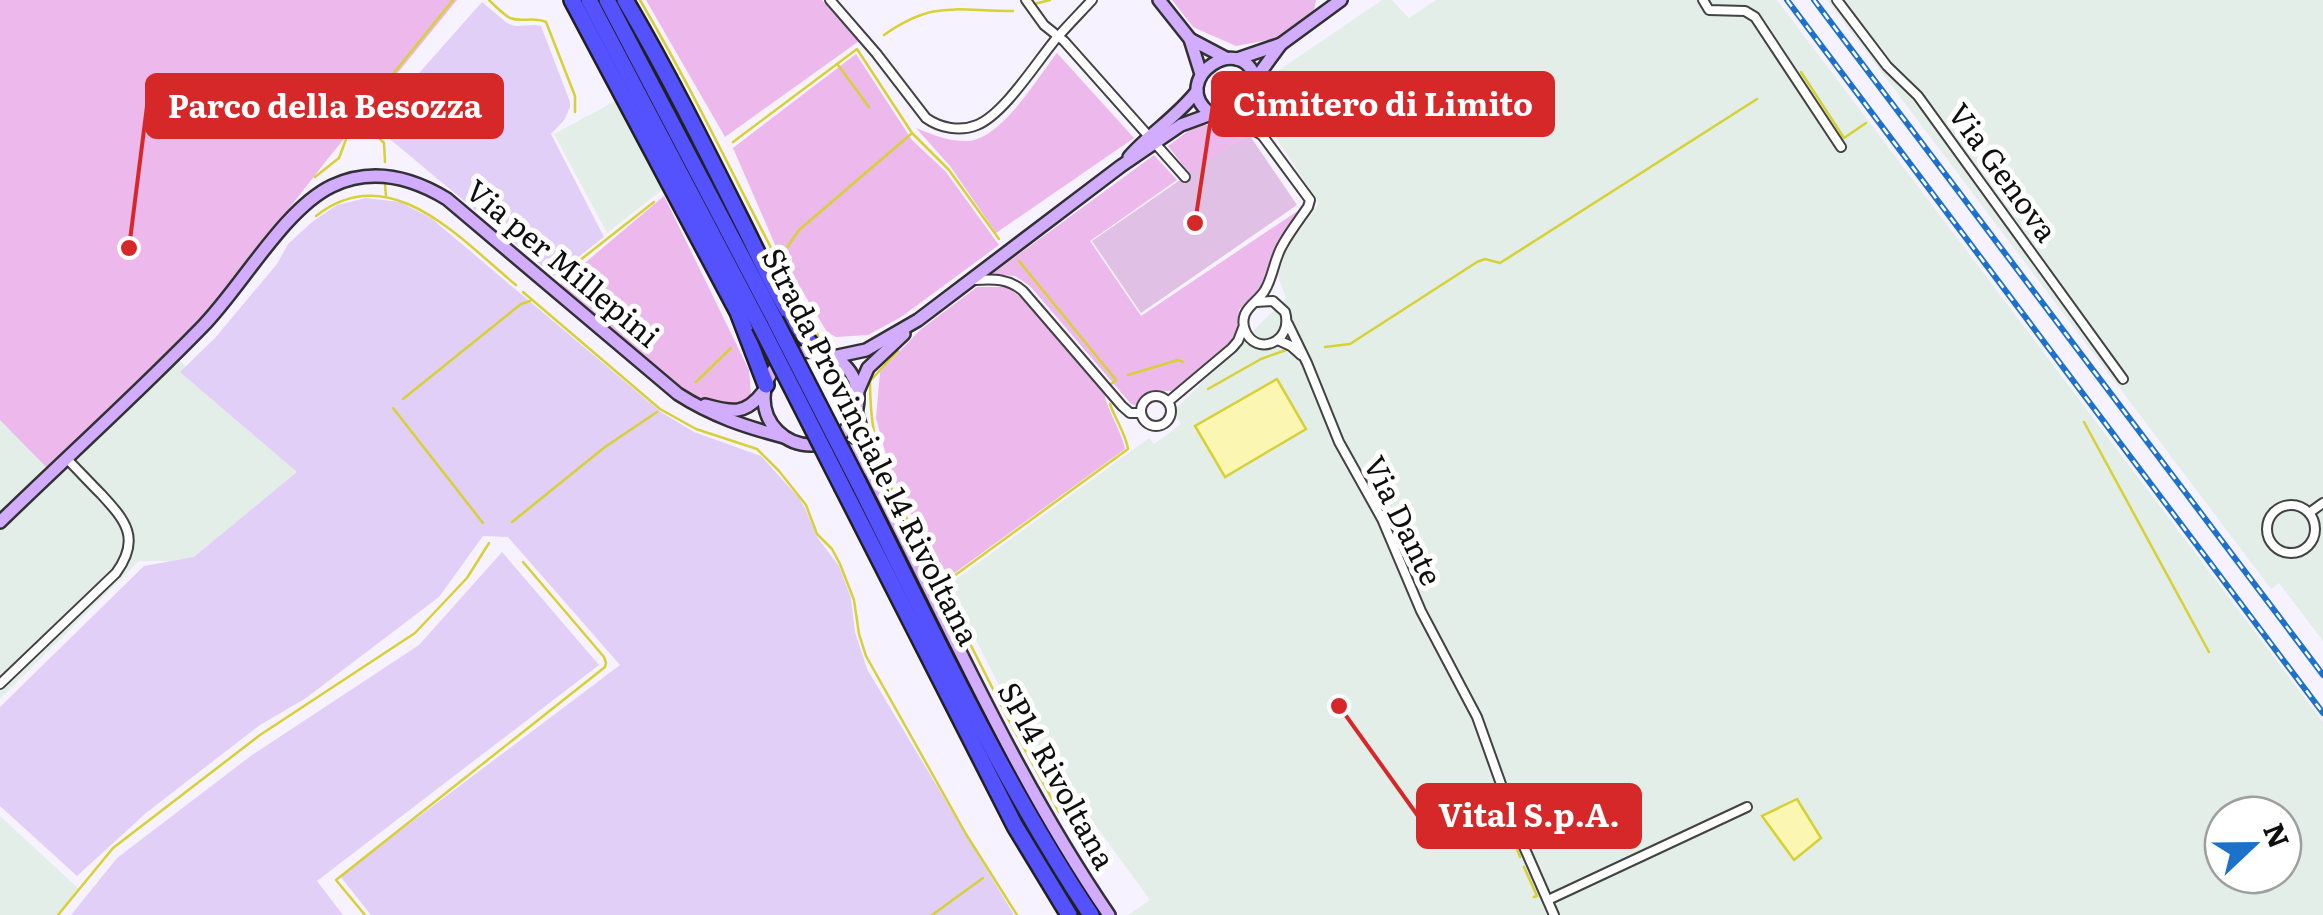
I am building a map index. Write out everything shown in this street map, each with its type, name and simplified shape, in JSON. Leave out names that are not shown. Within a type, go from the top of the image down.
[{"type":"highway","points":[[572,0],[738,312],[765,387]]},
{"type":"highway","name":"Strada Provinciale 14 Rivoltana","points":[[589,0],[768,322]]},
{"type":"highway","name":"Strada Provinciale 14 Rivoltana","points":[[606,0],[850,485],[1015,826],[1069,915]]},
{"type":"highway","points":[[625,0],[769,275],[805,338],[826,354]]},
{"type":"highway","name":"Strada Provinciale 14 Rivoltana","points":[[850,485],[991,747],[1052,855],[1092,915]]},
{"type":"street","points":[[830,0],[930,122],[943,127],[970,128],[990,118],[1092,0]]},
{"type":"street","points":[[1026,0],[1185,177]]},
{"type":"street","points":[[1160,0],[1190,39],[1202,74]]},
{"type":"street","points":[[1168,401],[1238,341],[1248,310],[1308,207],[1310,200],[1262,135],[1251,100],[1262,70],[1281,44],[1340,0]]},
{"type":"street","points":[[1702,0],[1709,10],[1745,11],[1755,17],[1840,147]]},
{"type":"street","name":"Via Genova","points":[[1837,0],[1890,69],[1916,92],[2123,379]]},
{"type":"street","points":[[1190,39],[1251,68],[1257,84]]},
{"type":"street","points":[[858,391],[871,364],[918,320],[1152,141],[1184,108],[1197,91],[1202,74],[1214,64],[1281,44]]},
{"type":"street","points":[[1197,91],[1202,105],[1211,114]]},
{"type":"street","points":[[1152,141],[1191,120],[1226,114],[1251,100]]},
{"type":"street","points":[[1226,114],[1262,135]]},
{"type":"street","name":"Via per Millepini","points":[[0,522],[206,323],[308,202],[350,179],[386,176],[422,185],[456,206],[688,401],[741,426],[784,437]]},
{"type":"street","points":[[1232,348],[1256,342],[1267,344],[1285,333],[1286,312],[1276,302],[1270,278]]},
{"type":"street","points":[[970,280],[1012,282],[1122,406],[1130,413],[1141,413]]},
{"type":"street","points":[[1256,302],[1276,302]]},
{"type":"street","points":[[784,437],[774,428],[764,402],[765,387],[774,370],[789,356],[866,350],[918,320]]},
{"type":"street","points":[[1244,323],[1247,334],[1256,342]]},
{"type":"street","name":"Via Dante","points":[[1288,324],[1339,442],[1382,519],[1421,611],[1466,694],[1554,915]]},
{"type":"street","points":[[1278,340],[1291,346],[1307,363]]},
{"type":"street","points":[[826,354],[850,372],[858,391]]},
{"type":"street","name":"Via per Millepini","points":[[688,401],[722,410],[742,410],[756,402],[765,387]]},
{"type":"street","name":"SP14 Rivoltana","points":[[858,391],[856,411],[884,497],[948,632],[1072,861],[1109,915]]},
{"type":"street","points":[[1160,396],[1168,401],[1172,413],[1164,424],[1150,425],[1145,421],[1141,413],[1150,397],[1160,396]]},
{"type":"street","points":[[827,442],[847,429],[856,411]]},
{"type":"street","name":"SP14 Rivoltana","points":[[784,437],[804,444],[827,442],[842,446],[860,457],[884,497]]},
{"type":"street","points":[[0,684],[116,574],[126,557],[130,538],[118,512],[66,458]]},
{"type":"street","points":[[2310,514],[2323,504]]},
{"type":"street","points":[[2288,505],[2304,508],[2310,514],[2315,528],[2310,544],[2289,553],[2275,547],[2267,534],[2274,512],[2288,505]]},
{"type":"street","points":[[1548,900],[1747,807]]},
{"type":"shaded area","points":[[0,0],[457,0],[191,335],[52,473],[0,420]]},
{"type":"shaded area","points":[[646,0],[822,0],[859,41],[725,137]]},
{"type":"shaded area","points":[[1172,0],[1316,0],[1313,16],[1274,39],[1236,46],[1193,27]]},
{"type":"shaded area","points":[[1382,0],[1392,0],[1409,18],[1436,0],[1777,0],[2323,722],[2323,915],[1128,915],[1150,900],[1077,800],[1061,807],[948,585],[1149,438],[1154,444],[1181,424],[1173,412],[1286,298],[1278,276],[1286,249],[1319,203],[1267,124],[1270,93],[1286,82],[1276,72]]},
{"type":"shaded area","points":[[1827,0],[2323,0],[2323,641],[2279,583],[2271,589]]},
{"type":"shaded area","points":[[482,2],[507,23],[541,26],[570,102],[565,119],[551,134],[604,237],[554,276],[373,125]]},
{"type":"shaded area","points":[[1057,53],[1134,138],[996,233],[950,166],[916,128],[955,140],[982,137],[1007,118]]},
{"type":"shaded area","points":[[856,54],[912,140],[946,172],[999,245],[901,317],[868,335],[836,337],[827,332],[776,247],[733,148]]},
{"type":"shaded area","points":[[621,98],[667,186],[607,233],[554,134]]},
{"type":"shaded area","points":[[1204,125],[1248,133],[1190,174],[1168,146],[1192,128]]},
{"type":"shaded area","points":[[1248,133],[1297,205],[1141,313],[1092,241]]},
{"type":"shaded area","points":[[1154,155],[1177,180],[1090,241],[1141,316],[1299,210],[1275,248],[1266,281],[1239,310],[1233,340],[1178,387],[1171,391],[1148,391],[1137,406],[1131,404],[1030,286],[1015,276],[992,274]]},
{"type":"shaded area","points":[[664,196],[749,370],[751,395],[739,407],[690,396],[560,284]]},
{"type":"shaded area","points":[[366,198],[400,202],[431,218],[661,412],[694,432],[761,456],[799,498],[817,537],[839,566],[851,598],[855,632],[867,669],[1014,915],[371,915],[340,876],[620,665],[508,537],[483,536],[439,597],[306,698],[260,725],[146,813],[77,876],[0,806],[0,707],[144,566],[194,557],[297,472],[180,372],[215,338],[277,264],[288,244],[337,205]]},
{"type":"shaded area","points":[[977,287],[1007,287],[1023,299],[1104,393],[1125,449],[945,580],[892,477],[876,418],[880,372],[920,330]]},
{"type":"shaded area","points":[[171,353],[310,480],[210,561],[139,561],[0,699],[0,419]]},
{"type":"shaded area","points":[[1277,379],[1306,429],[1225,477],[1195,426]]},
{"type":"shaded area","points":[[502,552],[599,665],[317,881],[343,915],[71,915],[117,858],[252,755],[419,645]]},
{"type":"shaded area","points":[[1797,799],[1821,838],[1794,860],[1762,816]]},
{"type":"shaded area","points":[[0,816],[80,890],[57,915],[0,915]]},
{"type":"waterway","points":[[315,177],[339,158],[351,126],[453,0]]},
{"type":"waterway","points":[[489,0],[510,18],[546,22],[575,96],[575,112]]},
{"type":"waterway","points":[[640,0],[819,337]]},
{"type":"waterway","points":[[1034,4],[1050,0]]},
{"type":"waterway","points":[[884,35],[931,12],[1013,11]]},
{"type":"waterway","points":[[733,142],[857,49],[912,133],[949,170],[999,239]]},
{"type":"waterway","points":[[838,65],[869,107]]},
{"type":"waterway","points":[[1801,72],[1844,138],[1866,123]]},
{"type":"waterway","points":[[1325,347],[1350,344],[1477,262],[1485,259],[1500,263],[1757,99]]},
{"type":"waterway","points":[[374,133],[384,143],[385,162]]},
{"type":"waterway","points":[[784,252],[799,230],[911,134]]},
{"type":"waterway","points":[[385,184],[386,196]]},
{"type":"waterway","points":[[316,216],[344,200],[371,196],[397,200],[448,228],[516,285]]},
{"type":"waterway","points":[[570,268],[654,202]]},
{"type":"waterway","points":[[1019,261],[1116,380],[1111,384]]},
{"type":"waterway","points":[[523,292],[660,409],[696,429],[757,449],[806,505],[817,534],[840,564],[854,600],[866,656],[966,834],[1017,915]]},
{"type":"waterway","points":[[403,399],[521,304],[530,301]]},
{"type":"waterway","points":[[696,382],[731,348]]},
{"type":"waterway","points":[[1208,389],[1261,359],[1286,350]]},
{"type":"waterway","points":[[898,351],[870,381],[874,435],[886,473],[1006,715],[1059,812]]},
{"type":"waterway","points":[[1128,375],[1178,360],[1183,362]]},
{"type":"waterway","points":[[943,584],[1128,449],[1110,404]]},
{"type":"waterway","points":[[393,408],[483,523]]},
{"type":"waterway","points":[[512,522],[605,447],[657,412]]},
{"type":"waterway","points":[[2084,422],[2209,652]]},
{"type":"waterway","points":[[58,915],[113,848],[260,735],[415,633],[467,578],[489,543]]},
{"type":"waterway","points":[[365,915],[336,880],[605,667],[604,657],[523,562]]},
{"type":"waterway","points":[[1517,849],[1520,857]]},
{"type":"waterway","points":[[1524,867],[1537,896],[1534,897]]},
{"type":"waterway","points":[[932,915],[983,878]]},
{"type":"railway","points":[[1787,0],[2323,713]]},
{"type":"railway","points":[[1814,0],[2323,675]]},
{"type":"place","name":"Cimitero di Limito","points":[[1195,223]]},
{"type":"place","name":"Parco della Besozza","points":[[129,248]]},
{"type":"place","name":"Vital S.p.A.","points":[[1339,706]]}]
